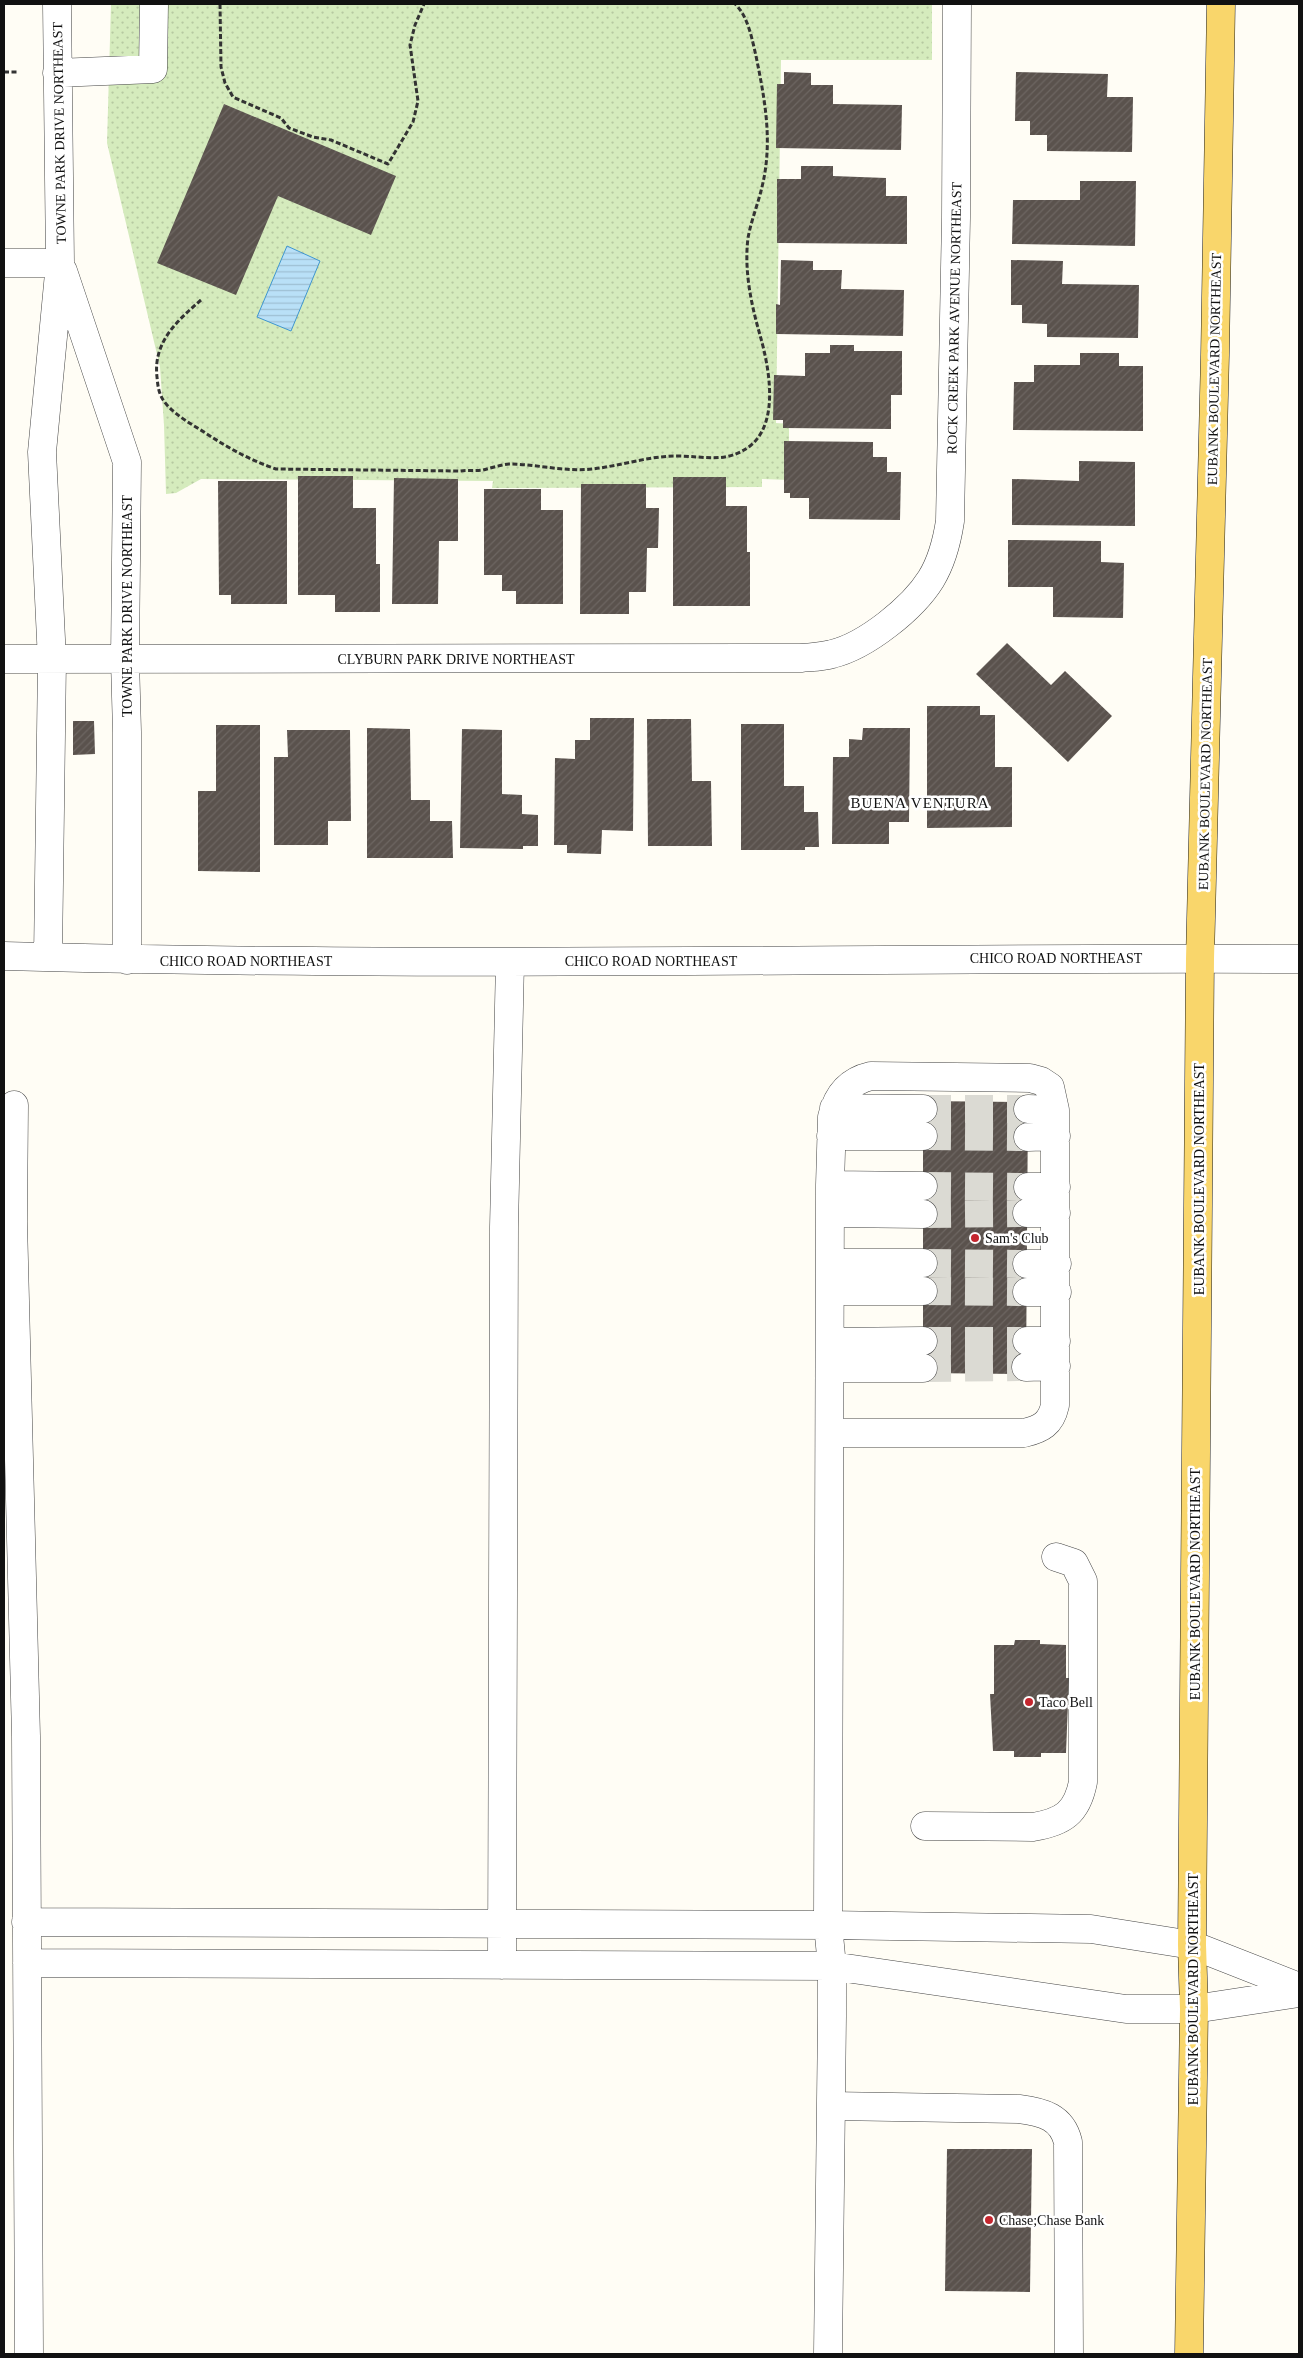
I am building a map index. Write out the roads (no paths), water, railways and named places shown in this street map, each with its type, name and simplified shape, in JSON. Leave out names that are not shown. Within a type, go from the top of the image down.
[{"type":"main road","name":"EUBANK BOULEVARD NORTHEAST","points":[[1190,2354],[1194,2009],[1192,1945],[1200,959],[1215,355],[1221,4]]},
{"type":"street","name":"TOWNE PARK DRIVE NORTHEAST","points":[[48,958],[52,660],[42,452],[60,263],[58,4]]},
{"type":"street","points":[[58,73],[153,69],[154,4]]},
{"type":"street","name":"ROCK CREEK PARK AVENUE NORTHEAST","points":[[897,615],[915,600],[931,579],[941,559],[950,521],[956,218],[957,4]]},
{"type":"street","points":[[4,263],[60,263]]},
{"type":"street","name":"TOWNE PARK DRIVE NORTHEAST","points":[[60,263],[127,462],[125,660],[127,732],[127,960]]},
{"type":"street","name":"CLYBURN PARK DRIVE NORTHEAST","points":[[4,659],[801,658],[833,654],[879,630],[897,615]]},
{"type":"street","name":"CHICO ROAD NORTHEAST","points":[[4,956],[127,960],[510,962],[1131,958],[1299,960]]},
{"type":"street","points":[[502,1965],[504,1227],[510,962]]},
{"type":"street","points":[[828,2354],[832,1966],[828,1925],[830,1185],[831,1136],[834,1108],[844,1091],[852,1083],[871,1076],[1030,1078],[1042,1080],[1053,1098],[1056,1136],[1057,1292],[1054,1413],[1046,1425],[1024,1433],[830,1433]]},
{"type":"street","points":[[1028,1109],[1053,1098]]},
{"type":"street","points":[[14,1105],[13,1222],[26,1736],[29,2354]]},
{"type":"street","points":[[834,1108],[923,1109]]},
{"type":"street","points":[[831,1136],[923,1136]]},
{"type":"street","points":[[1028,1137],[1056,1136]]},
{"type":"street","points":[[830,1185],[923,1186]]},
{"type":"street","points":[[1027,1200],[1056,1200]]},
{"type":"street","points":[[830,1213],[923,1214]]},
{"type":"street","points":[[830,1263],[923,1263]]},
{"type":"street","points":[[1027,1264],[1057,1264]]},
{"type":"street","points":[[830,1291],[923,1291]]},
{"type":"street","points":[[1027,1292],[1057,1292]]},
{"type":"street","points":[[830,1342],[923,1341]]},
{"type":"street","points":[[1027,1354],[1056,1354]]},
{"type":"street","points":[[830,1368],[923,1368]]},
{"type":"street","points":[[925,1826],[1033,1827],[1046,1825],[1059,1820],[1071,1811],[1080,1798],[1083,1782],[1083,1581],[1074,1563],[1056,1557]]},
{"type":"street","points":[[26,1922],[828,1925],[1091,1929],[1192,1945],[1299,1987]]},
{"type":"street","points":[[27,1963],[832,1966],[1119,2009],[1194,2009],[1299,1992]]},
{"type":"street","points":[[831,2106],[1019,2109],[1045,2114],[1060,2123],[1068,2142],[1069,2354]]},
{"type":"water","points":[[287,246],[320,261],[291,331],[257,317]]},
{"type":"tunnel","points":[[923,1109],[1028,1109]]},
{"type":"tunnel","points":[[923,1136],[1028,1137]]},
{"type":"tunnel","points":[[923,1186],[1028,1187]]},
{"type":"tunnel","points":[[923,1214],[1027,1213]]},
{"type":"tunnel","points":[[923,1263],[1027,1264]]},
{"type":"tunnel","points":[[923,1291],[1027,1292]]},
{"type":"tunnel","points":[[923,1341],[1027,1341]]},
{"type":"tunnel","points":[[923,1368],[1026,1367]]},
{"type":"place","name":"Sam's Club","points":[[975,1238]]},
{"type":"place","name":"Taco Bell","points":[[1029,1702]]},
{"type":"place","name":"Chase;Chase Bank","points":[[989,2220]]},
{"type":"district","name":"BUENA VENTURA","points":[[920,803]]}]
